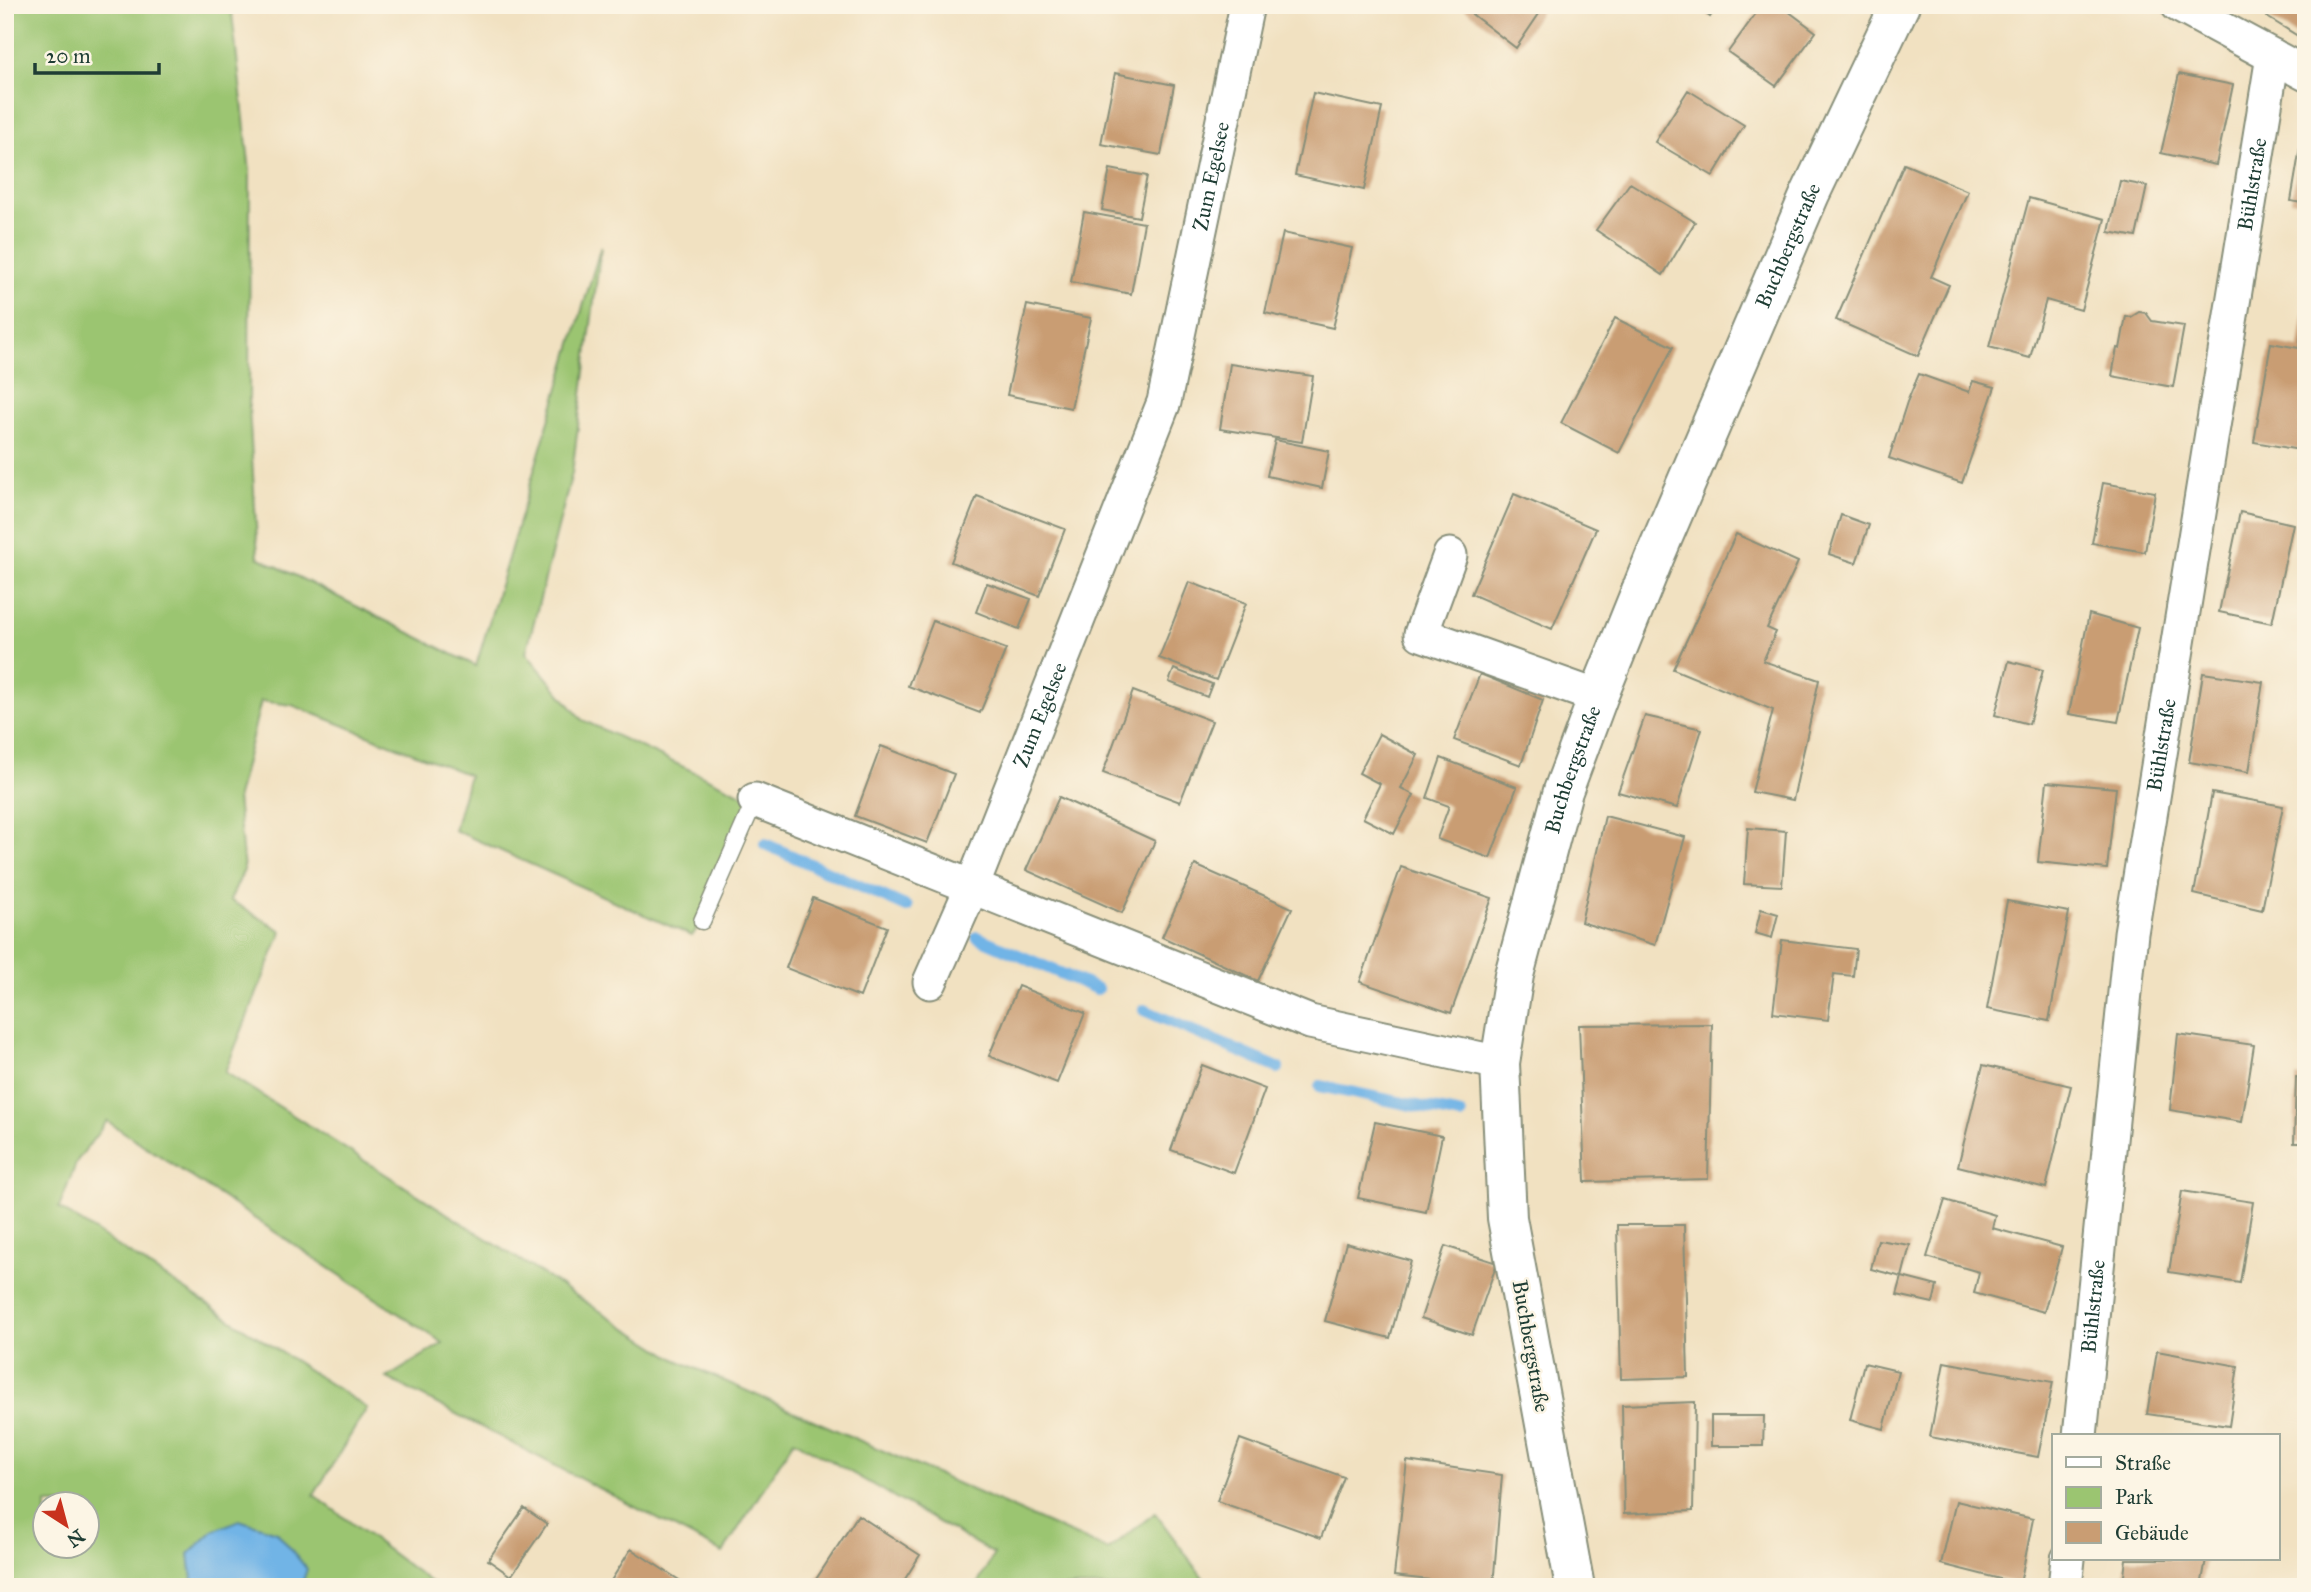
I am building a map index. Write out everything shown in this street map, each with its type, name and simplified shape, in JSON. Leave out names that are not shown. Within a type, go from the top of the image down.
[{"type":"main road","name":"Buchbergstraße","points":[[1575,1587],[1507,1218],[1500,1063],[1514,975],[1563,791],[1598,697],[1655,556],[1810,194],[1900,5]]},
{"type":"street","name":"Zum Egelsee","points":[[930,982],[972,887],[1164,402],[1247,5]]},
{"type":"street","points":[[2179,5],[2306,74]]},
{"type":"street","name":"Bühlstraße","points":[[2080,1434],[2131,933],[2273,56]]},
{"type":"street","points":[[1450,555],[1420,634],[1598,697]]},
{"type":"street","points":[[755,800],[1310,1022],[1500,1063]]},
{"type":"street","points":[[2065,1587],[2068,1560]]},
{"type":"lane","points":[[702,920],[755,800]]},
{"type":"green space","points":[[5,5],[231,5],[250,172],[249,408],[258,557],[476,666],[601,246],[572,473],[526,653],[582,720],[755,800],[702,921],[692,936],[454,830],[469,775],[292,705],[261,701],[237,797],[244,870],[230,900],[282,931],[225,1072],[677,1360],[1108,1550],[1155,1513],[1210,1587],[976,1587],[994,1554],[794,1440],[723,1553],[387,1378],[443,1343],[107,1121],[77,1161],[59,1208],[367,1408],[314,1495],[437,1587],[20,1587],[5,1579]]},
{"type":"water","points":[[239,1520],[277,1532],[307,1569],[301,1587],[198,1587],[192,1580],[189,1554],[213,1531]]},
{"type":"building","points":[[1460,5],[1545,5],[1516,48]]},
{"type":"building","points":[[1695,5],[1718,5],[1710,17]]},
{"type":"building","points":[[1762,5],[1780,5],[1816,32],[1776,86],[1728,52]]},
{"type":"building","points":[[2274,5],[2306,5],[2306,41],[2267,17]]},
{"type":"building","points":[[1115,73],[1174,85],[1161,155],[1101,144]]},
{"type":"building","points":[[2179,74],[2233,85],[2216,165],[2161,153]]},
{"type":"building","points":[[1688,90],[1744,125],[1713,176],[1655,142]]},
{"type":"building","points":[[1313,93],[1382,108],[1364,190],[1295,175]]},
{"type":"building","points":[[2302,136],[2306,137],[2306,204],[2291,201]]},
{"type":"building","points":[[1904,164],[1968,191],[1931,277],[1949,285],[1918,356],[1836,320]]},
{"type":"building","points":[[1110,169],[1147,176],[1139,217],[1102,210]]},
{"type":"building","points":[[2120,181],[2147,186],[2136,237],[2109,232]]},
{"type":"building","points":[[1630,183],[1695,222],[1663,275],[1596,230]]},
{"type":"building","points":[[2029,198],[2105,219],[2081,310],[2046,300],[2030,358],[1989,347]]},
{"type":"building","points":[[1084,212],[1144,223],[1131,294],[1071,282]]},
{"type":"building","points":[[1283,233],[1352,248],[1333,328],[1265,313]]},
{"type":"building","points":[[1027,305],[1091,318],[1071,408],[1007,395]]},
{"type":"building","points":[[2304,310],[2306,451],[2254,442],[2271,343],[2299,348]]},
{"type":"building","points":[[2139,312],[2146,313],[2152,321],[2184,326],[2173,387],[2112,376],[2126,316],[2131,317]]},
{"type":"building","points":[[1615,318],[1673,347],[1619,453],[1561,423]]},
{"type":"building","points":[[1230,364],[1313,376],[1302,442],[1220,429]]},
{"type":"building","points":[[1919,374],[1969,392],[1973,381],[1995,387],[1962,483],[1889,458]]},
{"type":"building","points":[[1275,440],[1329,451],[1322,488],[1267,476]]},
{"type":"building","points":[[2103,483],[2155,492],[2145,552],[2092,543]]},
{"type":"building","points":[[1514,494],[1596,529],[1552,629],[1471,594]]},
{"type":"building","points":[[977,496],[1065,529],[1039,596],[951,562]]},
{"type":"building","points":[[2240,512],[2293,524],[2272,623],[2219,612]]},
{"type":"building","points":[[1841,515],[1869,525],[1856,563],[1829,554]]},
{"type":"building","points":[[1736,534],[1798,562],[1767,628],[1776,632],[1763,661],[1819,680],[1793,800],[1752,792],[1773,710],[1673,669]]},
{"type":"building","points":[[1189,582],[1246,603],[1216,680],[1159,658]]},
{"type":"building","points":[[987,583],[1031,599],[1019,629],[976,612]]},
{"type":"building","points":[[2089,614],[2138,628],[2118,722],[2069,714]]},
{"type":"building","points":[[933,621],[1006,649],[980,713],[908,686]]},
{"type":"building","points":[[2009,661],[2043,670],[2029,724],[1995,715]]},
{"type":"building","points":[[1174,669],[1212,684],[1207,697],[1169,682]]},
{"type":"building","points":[[2203,673],[2263,682],[2249,772],[2189,762]]},
{"type":"building","points":[[1480,674],[1543,700],[1521,765],[1454,740]]},
{"type":"building","points":[[1133,691],[1212,721],[1180,802],[1103,773]]},
{"type":"building","points":[[1645,716],[1702,729],[1677,808],[1618,792]]},
{"type":"building","points":[[1379,734],[1418,755],[1401,788],[1414,795],[1394,834],[1363,818],[1380,784],[1359,773]]},
{"type":"building","points":[[881,746],[954,774],[927,843],[855,816]]},
{"type":"building","points":[[1441,758],[1517,787],[1490,858],[1437,839],[1449,806],[1427,798]]},
{"type":"building","points":[[2047,782],[2116,788],[2107,869],[2038,862]]},
{"type":"building","points":[[2212,793],[2283,806],[2262,910],[2194,894]]},
{"type":"building","points":[[1059,797],[1155,841],[1122,913],[1026,870]]},
{"type":"building","points":[[1605,816],[1685,837],[1655,945],[1581,922]]},
{"type":"building","points":[[1748,828],[1786,831],[1782,886],[1744,884]]},
{"type":"building","points":[[1195,865],[1292,908],[1258,981],[1162,937]]},
{"type":"building","points":[[1401,867],[1492,898],[1451,1013],[1360,982]]},
{"type":"building","points":[[813,898],[887,927],[860,997],[786,968]]},
{"type":"building","points":[[2007,901],[2069,912],[2049,1021],[1987,1009]]},
{"type":"building","points":[[1761,909],[1778,914],[1772,938],[1755,933]]},
{"type":"building","points":[[1782,940],[1856,949],[1853,976],[1834,974],[1828,1020],[1773,1013]]},
{"type":"building","points":[[1018,986],[1085,1013],[1057,1083],[989,1056]]},
{"type":"building","points":[[1712,1024],[1708,1179],[1585,1182],[1579,1025]]},
{"type":"building","points":[[2178,1034],[2254,1045],[2242,1122],[2170,1110]]},
{"type":"building","points":[[1202,1065],[1265,1089],[1234,1173],[1171,1150]]},
{"type":"building","points":[[1983,1065],[2071,1086],[2046,1188],[1958,1166]]},
{"type":"building","points":[[2296,1077],[2306,1078],[2306,1143],[2294,1143]]},
{"type":"building","points":[[1375,1122],[1442,1136],[1426,1212],[1358,1198]]},
{"type":"building","points":[[2182,1191],[2253,1202],[2240,1283],[2169,1272]]},
{"type":"building","points":[[1945,1200],[1995,1215],[1992,1228],[2062,1247],[2044,1312],[1974,1293],[1979,1272],[1927,1257]]},
{"type":"building","points":[[1617,1225],[1684,1225],[1688,1377],[1621,1379]]},
{"type":"building","points":[[1878,1240],[1910,1245],[1902,1277],[1871,1269]]},
{"type":"building","points":[[1346,1243],[1411,1261],[1390,1338],[1325,1321]]},
{"type":"building","points":[[1445,1246],[1497,1263],[1472,1335],[1421,1318]]},
{"type":"building","points":[[1902,1277],[1937,1286],[1933,1303],[1897,1295]]},
{"type":"building","points":[[2157,1351],[2238,1366],[2229,1426],[2147,1414]]},
{"type":"building","points":[[1944,1362],[2053,1382],[2038,1457],[1930,1437]]},
{"type":"building","points":[[1864,1363],[1898,1371],[1884,1429],[1850,1420]]},
{"type":"building","points":[[1695,1402],[1693,1511],[1624,1514],[1622,1405]]},
{"type":"building","points":[[1711,1416],[1764,1416],[1763,1446],[1711,1446]]},
{"type":"building","points":[[1240,1439],[1344,1477],[1321,1538],[1217,1501]]},
{"type":"building","points":[[1407,1461],[1502,1475],[1493,1587],[1394,1576]]},
{"type":"building","points":[[1956,1501],[2033,1519],[2020,1584],[1941,1564]]},
{"type":"building","points":[[524,1508],[547,1524],[511,1576],[488,1560]]},
{"type":"building","points":[[858,1515],[920,1555],[900,1587],[811,1587]]},
{"type":"building","points":[[631,1549],[690,1587],[607,1587]]},
{"type":"building","points":[[2126,1560],[2206,1560],[2201,1587],[2143,1587],[2123,1584]]},
{"type":"waterway","points":[[765,844],[907,907]]},
{"type":"waterway","points":[[977,937],[1097,989]]},
{"type":"waterway","points":[[1144,1010],[1278,1068]]},
{"type":"waterway","points":[[1320,1086],[1461,1115]]}]
